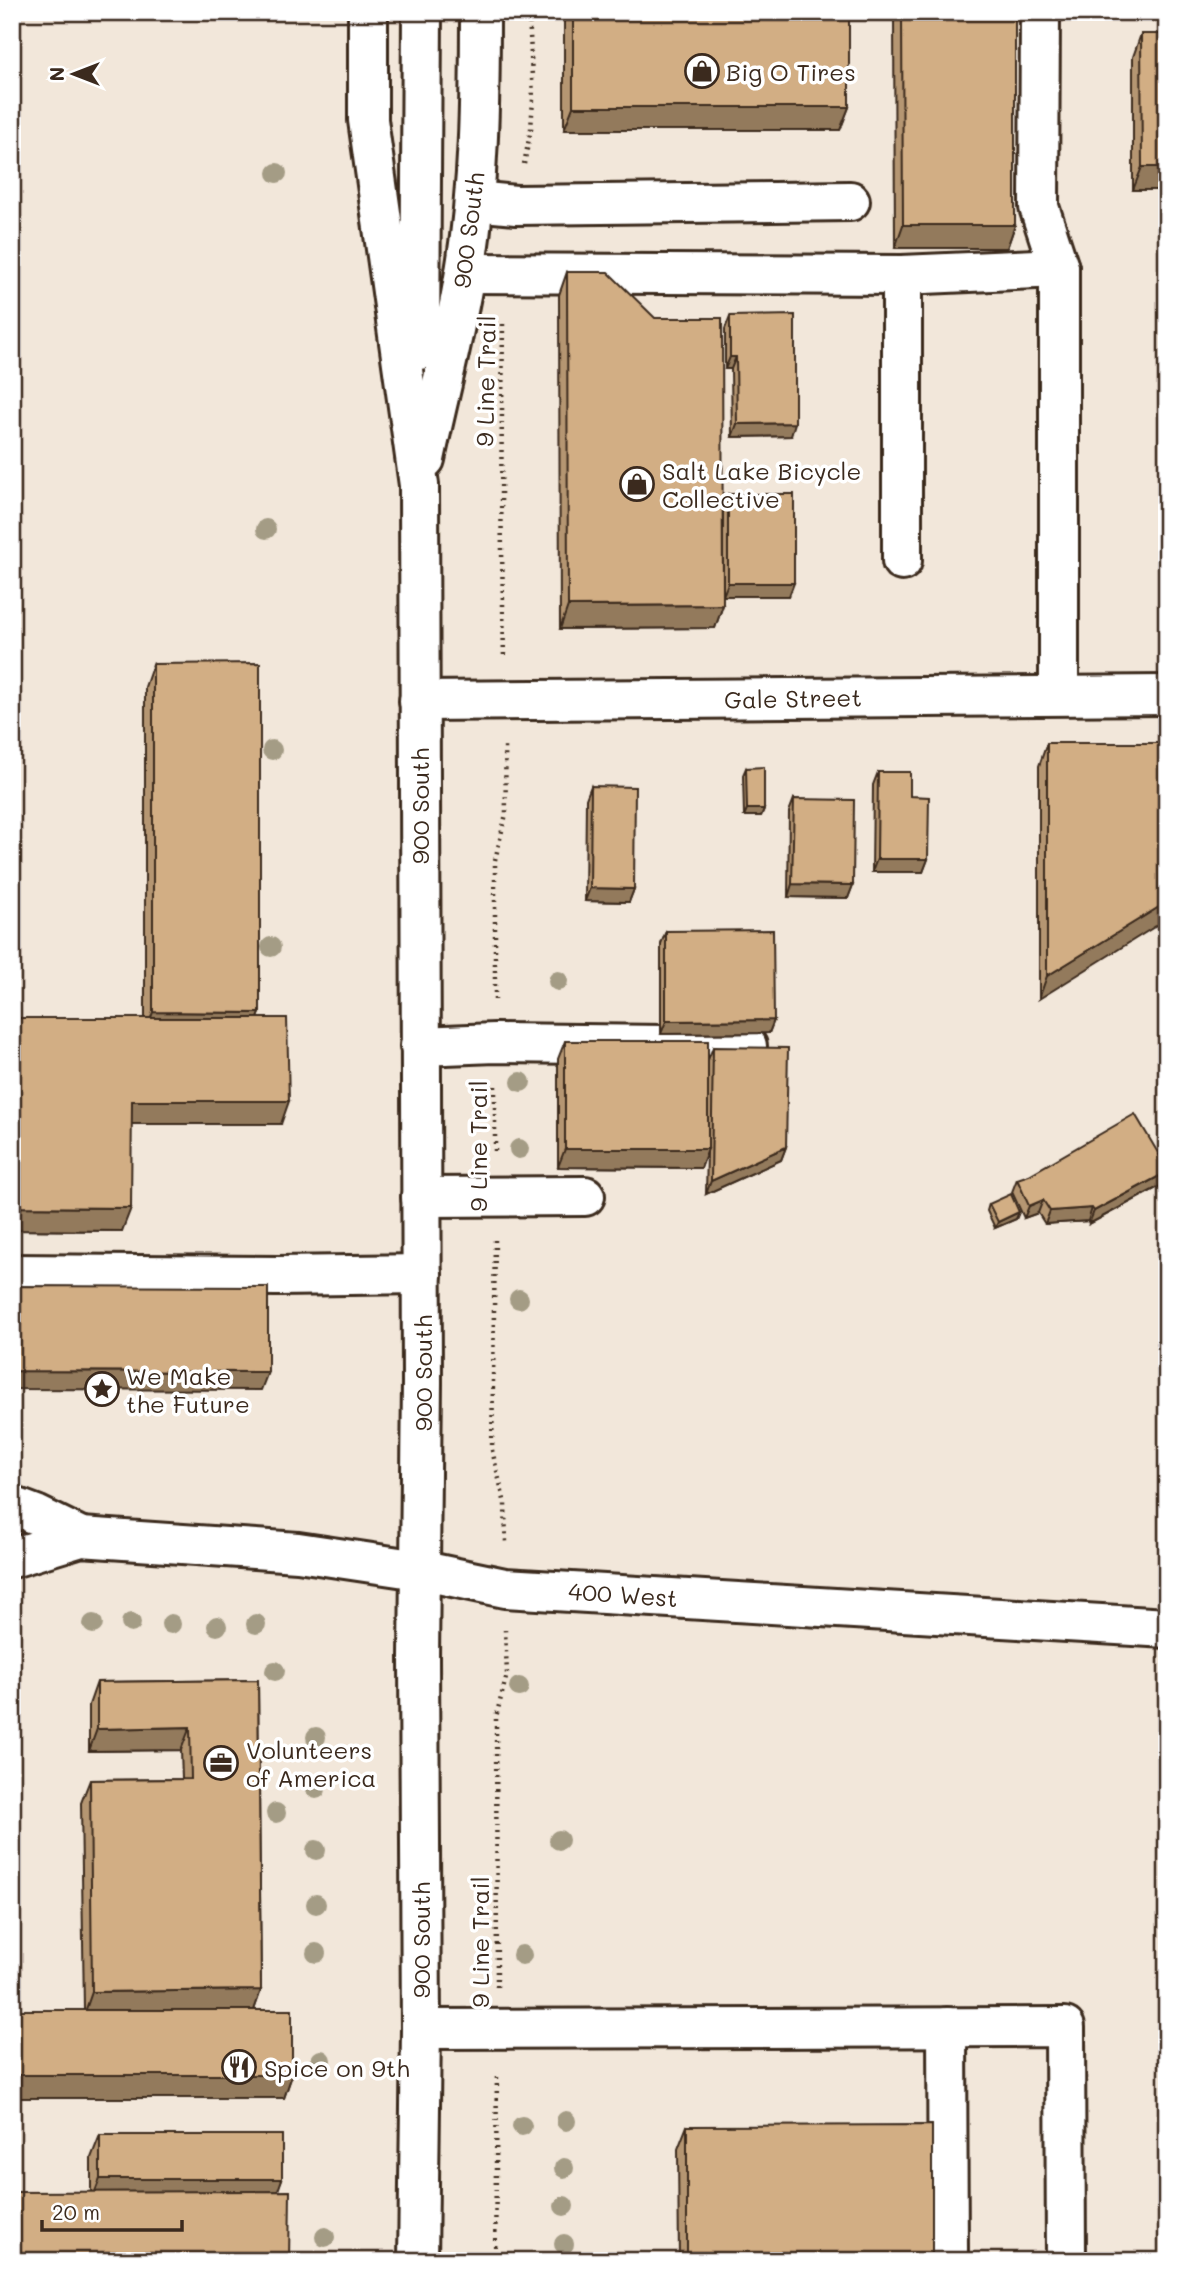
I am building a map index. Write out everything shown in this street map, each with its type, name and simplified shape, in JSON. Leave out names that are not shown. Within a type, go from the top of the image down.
[{"type":"street","name":"900 South","points":[[368,12],[368,120],[419,485],[422,1382],[419,1570],[421,2029],[418,2261]]},
{"type":"street","points":[[419,485],[422,12]]},
{"type":"street","name":"900 South","points":[[419,485],[465,273],[480,118],[480,12]]},
{"type":"street","points":[[1040,12],[1039,207],[1059,268],[1059,695]]},
{"type":"street","points":[[474,201],[516,205],[850,201]]},
{"type":"street","points":[[465,273],[902,275],[1059,268]]},
{"type":"street","points":[[902,275],[902,561]]},
{"type":"street","name":"Gale Street","points":[[419,701],[1167,695]]},
{"type":"street","points":[[420,1046],[495,1043],[747,1046]]},
{"type":"street","points":[[421,1197],[585,1196]]},
{"type":"street","points":[[12,1274],[422,1274]]},
{"type":"street","name":"400 West","points":[[12,1506],[81,1537]]},
{"type":"street","name":"400 West","points":[[12,1558],[81,1537],[298,1552],[419,1570],[505,1588],[1167,1628]]},
{"type":"street","points":[[947,2027],[948,2261]]},
{"type":"street","points":[[421,2029],[1065,2027],[1066,2261]]},
{"type":"path","points":[[516,205],[531,129],[533,99],[529,12]]},
{"type":"path","name":"9 Line Trail","points":[[505,274],[501,497],[505,670]]},
{"type":"path","name":"9 Line Trail","points":[[505,734],[506,814],[495,860],[492,1450],[505,1504],[506,1546]]},
{"type":"path","name":"9 Line Trail","points":[[495,2261],[496,1717],[507,1674],[505,1625]]},
{"type":"building","name":"Big O Tires","points":[[573,12],[849,12],[849,107],[573,107]]},
{"type":"building","name":"Big O Tires","points":[[902,12],[1015,12],[1015,225],[903,225]]},
{"type":"building","points":[[1141,34],[1167,34],[1167,167],[1142,167]]},
{"type":"building","name":"Salt Lake Bicycle Collective","points":[[567,272],[608,272],[655,318],[722,318],[723,605],[568,606]]},
{"type":"building","points":[[795,315],[795,423],[737,424],[736,357],[730,357],[730,316]]},
{"type":"building","points":[[728,494],[794,494],[794,583],[728,583]]},
{"type":"building","points":[[260,663],[260,1013],[153,1012],[153,664]]},
{"type":"building","points":[[1047,743],[1167,743],[1167,902],[1047,976]]},
{"type":"building","points":[[764,767],[764,809],[747,809],[746,768]]},
{"type":"building","points":[[878,772],[910,772],[910,796],[929,797],[928,859],[877,859]]},
{"type":"building","points":[[591,786],[635,787],[634,889],[590,888]]},
{"type":"building","points":[[794,799],[854,800],[853,885],[792,884]]},
{"type":"building","points":[[773,930],[774,1020],[666,1021],[666,931]]},
{"type":"building","points":[[12,1018],[287,1018],[289,1101],[132,1101],[131,1208],[12,1207]]},
{"type":"building","points":[[565,1041],[708,1041],[708,1149],[565,1149]]},
{"type":"building","points":[[713,1047],[788,1048],[786,1147],[711,1181]]},
{"type":"building","points":[[1135,1114],[1167,1172],[1094,1211],[1092,1208],[1050,1211],[1043,1200],[1029,1206],[1017,1179],[1029,1175]]},
{"type":"building","points":[[1011,1194],[1019,1212],[998,1222],[989,1204]]},
{"type":"building","points":[[12,1286],[268,1287],[268,1372],[12,1371]]},
{"type":"building","points":[[258,1680],[261,1990],[92,1992],[90,1780],[191,1779],[190,1727],[97,1729],[97,1682]]},
{"type":"building","points":[[12,2010],[292,2010],[292,2075],[12,2075]]},
{"type":"building","points":[[932,2125],[932,2261],[687,2261],[687,2126]]},
{"type":"building","points":[[100,2135],[282,2135],[282,2179],[100,2179]]},
{"type":"building","points":[[290,2191],[289,2261],[12,2261],[12,2192]]},
{"type":"place","name":"Big O Tires","points":[[702,71]]},
{"type":"place","name":"Salt Lake Bicycle Collective","points":[[637,484]]},
{"type":"place","name":"We Make the Future","points":[[102,1389]]},
{"type":"place","name":"Volunteers of America","points":[[221,1763]]},
{"type":"place","name":"Spice on 9th","points":[[239,2067]]}]
